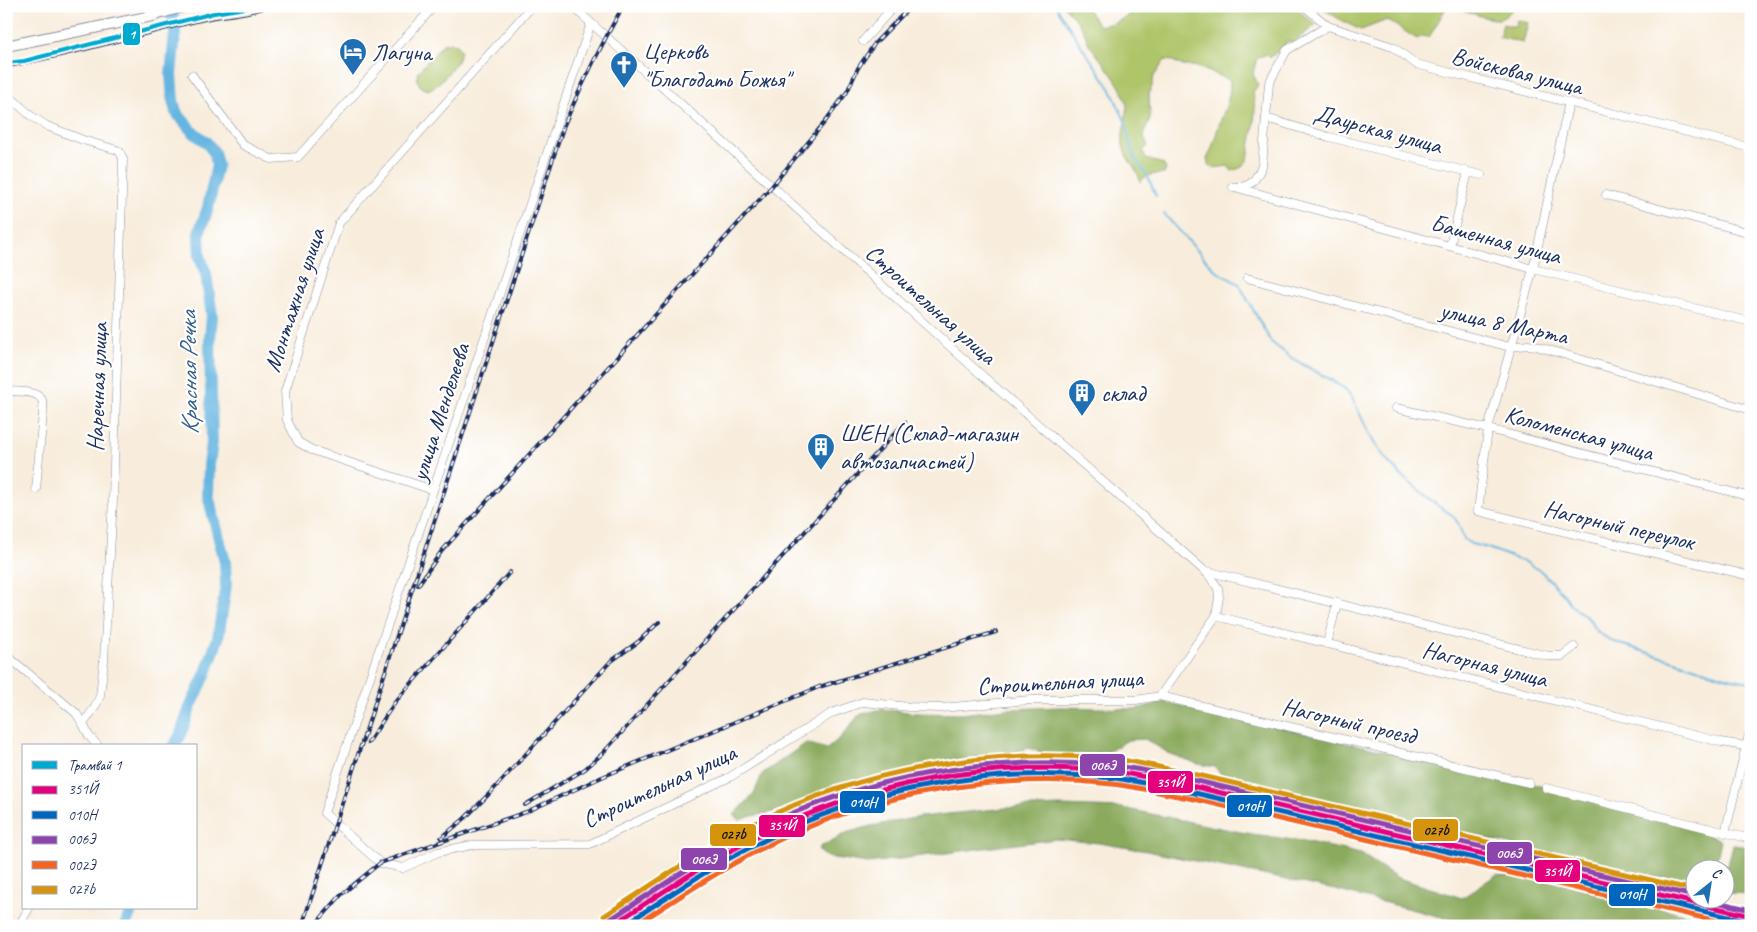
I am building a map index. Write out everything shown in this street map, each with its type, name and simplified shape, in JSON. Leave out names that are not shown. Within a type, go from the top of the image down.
[{"type":"main road","points":[[6,46],[152,16],[185,6]]},
{"type":"street","points":[[192,74],[243,145],[271,159],[298,157],[434,6]]},
{"type":"street","name":"Монтажная улица","points":[[434,490],[312,450],[298,442],[287,420],[285,391],[339,223],[532,6]]},
{"type":"street","name":"Строительная улица","points":[[324,814],[380,863],[403,868],[438,852],[472,845],[590,844],[730,777],[832,713],[863,702],[941,708],[1030,700],[1136,700],[1160,696],[1216,616],[1219,597],[1218,588],[1204,570],[976,370],[572,6]]},
{"type":"street","points":[[864,41],[894,6]]},
{"type":"street","points":[[1266,118],[1269,83],[1287,50],[1328,26],[1304,6]]},
{"type":"street","name":"улица Менделеева","points":[[324,814],[591,23]]},
{"type":"street","name":"Войсковая улица","points":[[1328,26],[1393,47],[1416,64],[1751,148]]},
{"type":"street","name":"Наречная улица","points":[[6,93],[37,120],[83,140],[117,150],[123,159],[113,490],[104,660],[100,696],[83,724]]},
{"type":"street","points":[[1488,429],[1533,269],[1570,102]]},
{"type":"street","name":"Даурская улица","points":[[1266,118],[1330,137],[1482,175]]},
{"type":"street","name":"Башенная улица","points":[[1266,118],[1262,166],[1257,176],[1248,185],[1242,188],[1233,187],[1533,269],[1751,322]]},
{"type":"street","points":[[1450,246],[1468,172]]},
{"type":"street","points":[[1606,195],[1751,233]]},
{"type":"street","name":"улица 8 Марта","points":[[1247,278],[1510,347],[1536,346],[1751,410]]},
{"type":"street","points":[[6,391],[34,394],[42,400],[43,412],[36,489]]},
{"type":"street","name":"Коломенская улица","points":[[1396,408],[1488,429],[1751,497]]},
{"type":"street","name":"Нагорный переулок","points":[[1488,429],[1478,511],[1751,576]]},
{"type":"street","points":[[1204,570],[1548,656],[1562,656],[1574,648]]},
{"type":"street","points":[[1327,644],[1337,603]]},
{"type":"street","name":"Нагорная улица","points":[[1216,616],[1721,742],[1745,746]]},
{"type":"street","points":[[6,655],[69,706],[76,713],[89,736],[96,744]]},
{"type":"street","name":"Нагорный проезд","points":[[1160,696],[1529,783]]},
{"type":"street","points":[[1725,833],[1745,746],[1750,733]]},
{"type":"street","points":[[1546,788],[1751,839]]},
{"type":"street","points":[[20,926],[28,910]]},
{"type":"green space","points":[[1064,6],[1085,6],[1099,26],[1114,23],[1132,14],[1130,6],[1293,6],[1316,25],[1293,42],[1287,41],[1282,50],[1281,48],[1270,58],[1267,54],[1257,58],[1253,73],[1258,85],[1253,92],[1254,125],[1248,159],[1242,167],[1232,171],[1228,166],[1213,168],[1209,165],[1207,159],[1227,104],[1230,81],[1194,66],[1183,66],[1173,61],[1165,60],[1154,76],[1149,94],[1150,119],[1144,138],[1148,146],[1143,151],[1146,159],[1163,164],[1166,169],[1164,174],[1150,175],[1140,182],[1123,145],[1127,107],[1126,99],[1112,74],[1089,44],[1084,31]]},
{"type":"green space","points":[[1319,6],[1447,6],[1429,37],[1422,36],[1417,39],[1387,20],[1361,30]]},
{"type":"green space","points":[[1451,6],[1515,6],[1506,16],[1494,19]]},
{"type":"green space","points":[[1517,20],[1528,23],[1523,43],[1499,37],[1503,24],[1515,27]]},
{"type":"green space","points":[[450,42],[457,45],[461,51],[457,61],[443,79],[433,87],[428,90],[421,87],[417,80],[418,72],[443,44]]},
{"type":"green space","points":[[1164,702],[1529,783],[1689,827],[1721,840],[1717,860],[1684,860],[1684,881],[1673,877],[1641,878],[1605,867],[1537,854],[1509,844],[1436,826],[1388,819],[1354,806],[1316,804],[1285,795],[1248,779],[1226,781],[1215,767],[1198,764],[1170,754],[1145,739],[1128,740],[1110,751],[1057,757],[1028,748],[1009,754],[944,760],[923,768],[891,775],[870,784],[841,791],[823,801],[797,804],[740,820],[734,815],[754,794],[762,774],[806,743],[827,749],[842,736],[859,715],[881,709],[917,713],[961,714],[1006,709],[1061,707],[1136,709]]},
{"type":"green space","points":[[1061,806],[1122,808],[1240,832],[1313,843],[1361,854],[1398,878],[1462,898],[1496,875],[1538,878],[1733,926],[1477,926],[1335,890],[1147,851],[1099,843],[1056,839],[868,863],[827,857],[819,851],[820,847],[846,833],[871,826],[920,817],[1006,808]]},
{"type":"green space","points":[[1733,845],[1751,847],[1751,894],[1734,893],[1734,860],[1729,860]]},
{"type":"waterway","name":"Красная Речка","points":[[171,6],[175,33],[171,75],[176,112],[214,152],[217,165],[208,208],[199,233],[200,257],[206,274],[212,316],[210,338],[212,443],[208,495],[225,562],[226,585],[218,638],[206,673],[175,744]]},
{"type":"waterway","points":[[1056,6],[1110,88],[1126,123],[1130,144],[1136,160],[1148,177],[1156,196]]},
{"type":"waterway","points":[[1164,214],[1216,271],[1239,284],[1271,342],[1293,359],[1345,389],[1351,396],[1374,443],[1389,463],[1404,478],[1452,515],[1458,523],[1464,539],[1471,544],[1488,548],[1527,563],[1542,572],[1566,597],[1570,604],[1590,620],[1600,634],[1614,642],[1732,679],[1751,682]]},
{"type":"waterway","name":"Красная Речка","points":[[125,926],[131,910]]},
{"type":"tram line","name":"1","points":[[6,63],[24,61],[214,13],[258,6]]},
{"type":"tram line","points":[[6,68],[81,52],[203,21],[247,14],[270,6]]},
{"type":"railway","points":[[302,926],[564,125],[592,65],[623,6]]},
{"type":"railway","points":[[418,585],[441,552],[772,186],[847,92],[858,68],[875,43],[911,6]]},
{"type":"railway","points":[[525,805],[585,769],[603,753],[905,422]]},
{"type":"railway","points":[[368,743],[395,702],[510,572]]},
{"type":"railway","points":[[441,838],[464,819],[493,790],[610,662],[638,642],[659,622]]},
{"type":"railway","points":[[314,926],[342,894],[380,863],[526,812],[602,777],[819,687],[996,632]]},
{"type":"transit line","name":"027Ь","points":[[604,916],[712,847],[749,826],[791,806],[835,790],[880,777],[926,767],[1019,756],[1066,756],[1113,759],[1145,764],[1684,888]]},
{"type":"transit line","name":"006Э","points":[[608,921],[679,875],[752,832],[837,796],[882,783],[927,774],[1019,763],[1066,763],[1112,766],[1155,772],[1684,894]]},
{"type":"transit line","name":"351Й","points":[[611,926],[719,857],[799,818],[842,802],[886,789],[931,779],[976,772],[1022,769],[1114,772],[1196,787],[1751,916]]},
{"type":"transit line","name":"010Н","points":[[623,926],[690,882],[759,843],[800,824],[842,808],[886,795],[931,785],[976,778],[1022,775],[1113,778],[1195,793],[1750,922]]},
{"type":"transit line","name":"002Э","points":[[634,926],[716,874],[758,851],[801,830],[838,816],[875,804],[914,795],[993,783],[1033,781],[1073,781],[1112,784],[1194,799],[1738,926]]},
{"type":"transit line","name":"006Э","points":[[1734,906],[1751,910]]},
{"type":"place","name":"Лагуна","points":[[353,76]]},
{"type":"place","name":"Церковь \"Благодать Божья\"","points":[[624,89]]},
{"type":"place","name":"склад","points":[[1082,417]]},
{"type":"place","name":"ШЕН (Склад-магазин автозапчастей)","points":[[821,471]]}]
